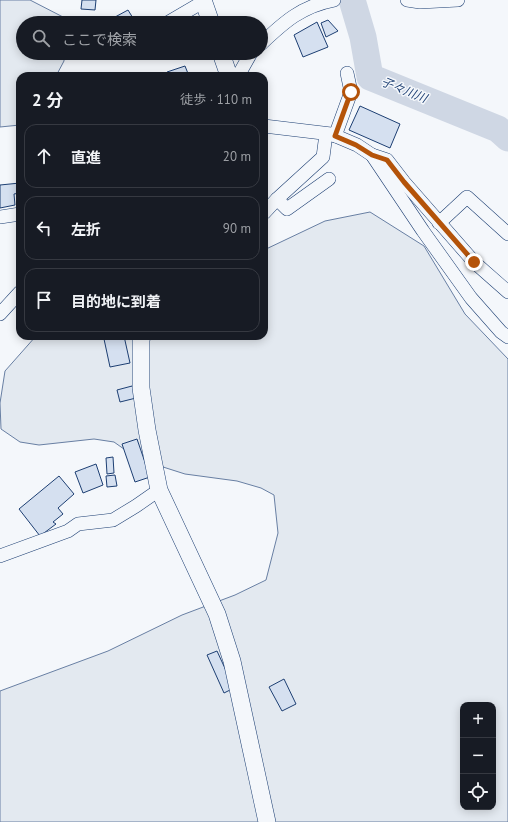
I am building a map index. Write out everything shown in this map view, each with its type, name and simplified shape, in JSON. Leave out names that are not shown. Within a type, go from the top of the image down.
[{"type":"street","points":[[268,38],[290,18],[308,8],[334,0]]},
{"type":"street","points":[[407,0],[420,2],[458,0]]},
{"type":"street","points":[[178,16],[203,1],[208,16]]},
{"type":"street","points":[[223,60],[228,72]]},
{"type":"street","points":[[240,72],[247,60]]},
{"type":"street","points":[[268,209],[323,156],[351,92],[347,74]]},
{"type":"street","points":[[268,127],[331,135],[356,145],[372,155],[387,160],[404,182],[474,262],[508,292]]},
{"type":"street","points":[[372,155],[423,231],[471,298],[501,332],[508,337]]},
{"type":"street","points":[[277,199],[287,209],[329,179]]},
{"type":"street","points":[[439,223],[466,197],[508,234]]},
{"type":"street","points":[[0,217],[16,215]]},
{"type":"street","points":[[0,314],[16,296]]},
{"type":"street","points":[[141,340],[141,388],[147,430],[159,490],[217,614],[232,661],[267,822]]},
{"type":"street","points":[[0,556],[68,531],[78,524],[113,520],[159,490]]},
{"type":"shaded area","points":[[0,0],[30,0],[61,16],[16,16],[16,60],[64,61],[58,72],[16,72],[16,125],[0,127]]},
{"type":"shaded area","points":[[370,212],[424,246],[465,314],[508,359],[508,822],[0,822],[0,691],[108,651],[182,615],[235,595],[266,580],[278,533],[274,495],[261,488],[237,481],[185,474],[138,459],[114,442],[94,439],[39,445],[20,442],[1,429],[0,403],[5,371],[32,340],[268,340],[268,248],[325,221]]},
{"type":"building","points":[[82,0],[96,0],[95,10],[81,9]]},
{"type":"building","points":[[128,10],[132,16],[117,16]]},
{"type":"building","points":[[328,20],[338,31],[326,37],[321,23]]},
{"type":"building","points":[[317,22],[328,47],[303,57],[294,35]]},
{"type":"building","points":[[185,66],[187,72],[167,72]]},
{"type":"building","points":[[360,106],[400,124],[390,148],[349,130]]},
{"type":"building","points":[[16,183],[16,194],[14,194],[15,205],[0,208],[0,185]]},
{"type":"building","points":[[104,340],[125,340],[130,363],[110,367]]},
{"type":"building","points":[[132,386],[136,398],[120,402],[117,390]]},
{"type":"building","points":[[137,439],[150,477],[135,482],[122,444]]},
{"type":"building","points":[[113,457],[114,473],[107,474],[106,458]]},
{"type":"building","points":[[96,464],[103,485],[83,493],[75,472]]},
{"type":"building","points":[[115,475],[117,486],[107,487],[106,476]]},
{"type":"building","points":[[59,476],[74,494],[58,508],[63,514],[53,522],[56,524],[40,536],[19,509]]},
{"type":"building","points":[[217,651],[234,688],[224,693],[207,655]]},
{"type":"building","points":[[284,679],[296,704],[282,711],[269,687]]},
{"type":"waterway","name":"子々川川","points":[[352,0],[363,37],[370,77],[498,129],[508,138]]},
{"type":"route","points":[[351,92],[335,136],[356,145],[372,155],[387,160],[404,182],[474,262]]}]
